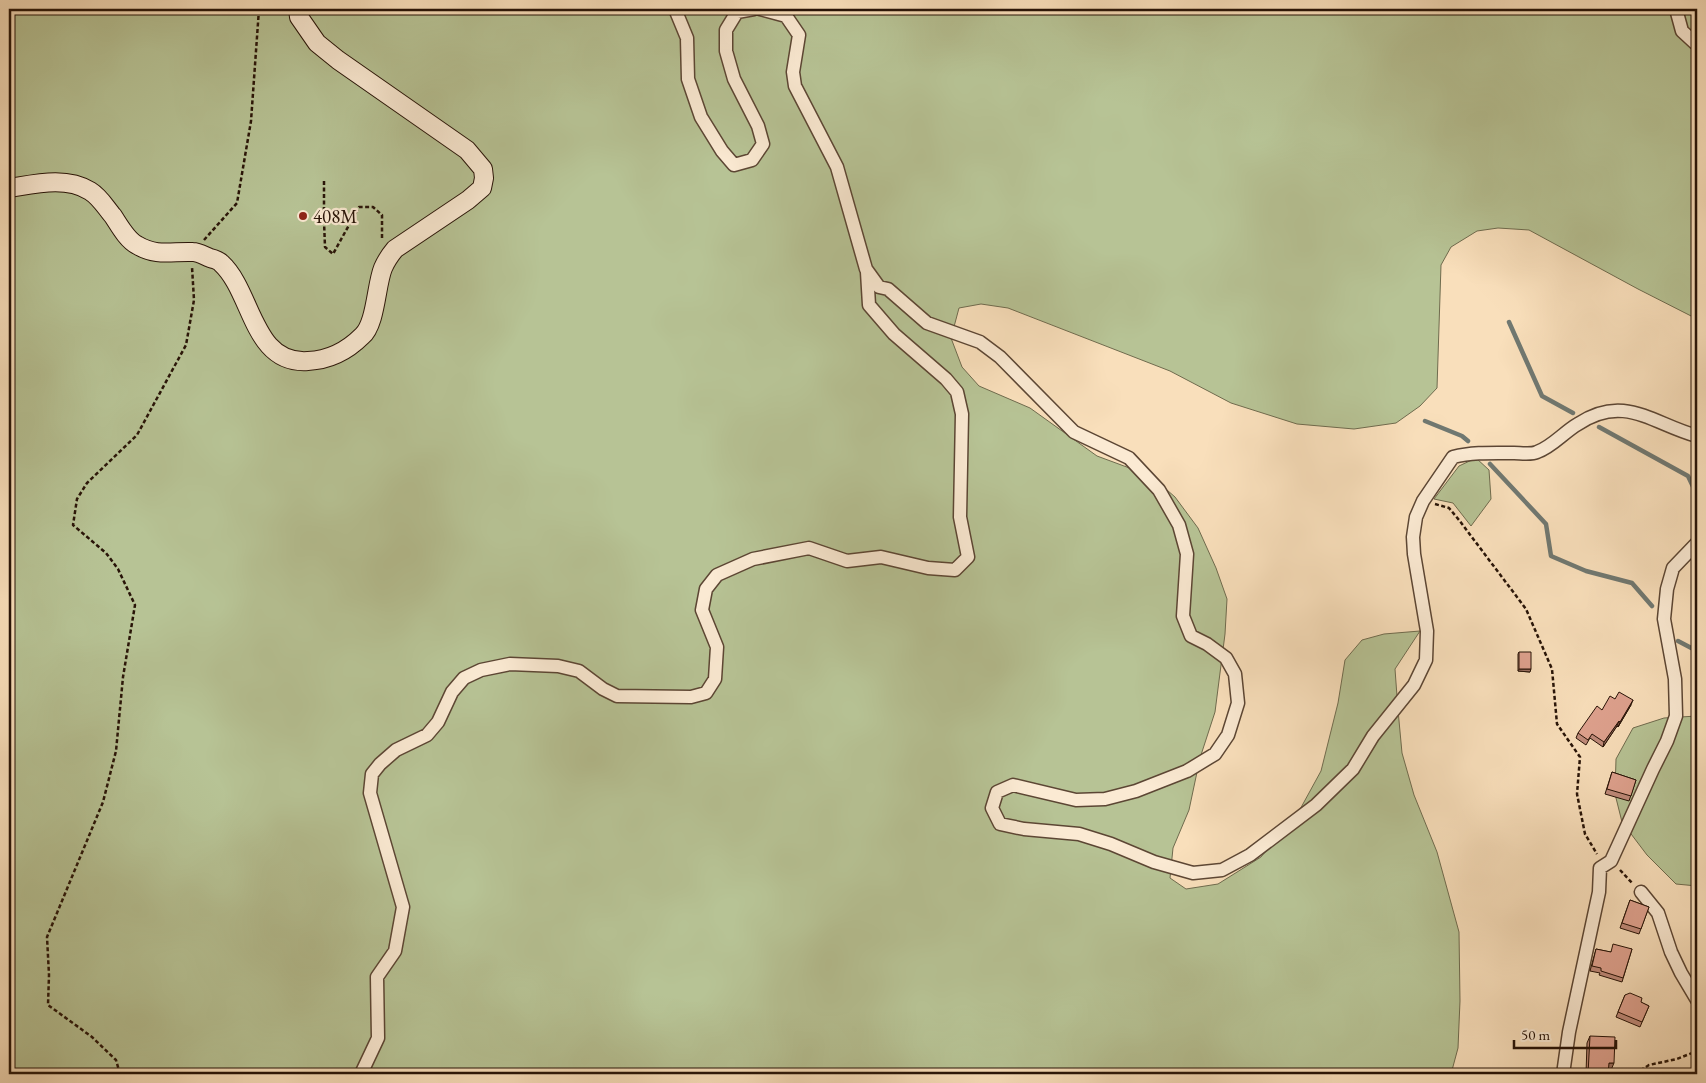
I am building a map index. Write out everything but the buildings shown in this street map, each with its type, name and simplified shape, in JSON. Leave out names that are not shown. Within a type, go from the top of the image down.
[{"type":"street","points":[[9,188],[45,182],[70,183],[82,186],[101,201],[136,245],[160,254],[194,252],[219,261],[229,272],[265,343],[274,350],[288,359],[303,361],[321,360],[339,353],[364,335],[371,318],[382,269],[388,257],[395,249],[468,200],[482,188],[483,169],[467,150],[317,44],[299,18],[298,9]]},
{"type":"street","points":[[675,9],[687,38],[688,79],[701,117],[734,165],[752,160],[763,144],[758,126],[734,79],[726,51],[726,30],[737,12],[754,9]]},
{"type":"street","points":[[361,1074],[378,1038],[377,977],[395,951],[403,907],[370,793],[372,774],[396,750],[427,735],[438,722],[452,692],[464,678],[481,670],[510,664],[558,666],[579,672],[603,689],[617,696],[691,697],[706,693],[715,679],[716,647],[702,610],[706,589],[717,575],[754,559],[809,548],[847,561],[881,557],[928,568],[946,570],[955,570],[968,558],[960,517],[962,414],[958,392],[946,379],[894,334],[869,304],[866,269],[837,166],[795,86],[793,72],[799,35],[786,16],[760,9]]},
{"type":"street","points":[[1676,9],[1682,31],[1697,43]]},
{"type":"street","points":[[866,269],[878,287],[888,289],[927,323],[980,342],[1000,357],[1074,432],[1129,458],[1159,490],[1179,525],[1187,554],[1184,616],[1192,636],[1226,658],[1235,674],[1238,703],[1228,735],[1215,754],[1187,771],[1136,791],[1104,799],[1076,800],[1013,785],[997,792],[992,808],[1000,824],[1024,829],[1079,834],[1111,844],[1154,862],[1193,874],[1222,870],[1250,855],[1308,811],[1353,769],[1373,736],[1414,685],[1426,660],[1427,631],[1414,554],[1413,537],[1416,517],[1423,501],[1453,457],[1470,452],[1536,453],[1596,414],[1626,410],[1646,415],[1697,436]]},
{"type":"street","points":[[1563,1074],[1569,1032],[1599,892],[1600,868],[1612,861],[1667,741],[1676,716],[1675,679],[1664,620],[1666,589],[1673,568],[1697,543]]},
{"type":"street","points":[[1641,892],[1658,913],[1671,952],[1697,1000]]},
{"type":"path","points":[[120,1074],[116,1060],[92,1037],[48,1005],[47,937],[103,802],[116,751],[123,677],[135,605],[118,569],[106,553],[74,526],[77,499],[87,483],[136,436],[186,345],[194,300],[192,270],[194,252],[237,203],[251,121],[259,9]]},
{"type":"path","points":[[324,181],[326,248],[333,254],[359,207],[373,207],[382,215],[382,242]]},
{"type":"path","points":[[1423,501],[1449,508],[1526,610],[1552,669],[1558,724],[1580,758],[1577,794],[1584,834],[1595,854],[1612,861],[1641,892]]},
{"type":"path","points":[[1635,1074],[1649,1065],[1677,1060],[1697,1051]]},
{"type":"green space","points":[[9,9],[1697,9],[1697,319],[1529,230],[1498,228],[1477,231],[1451,247],[1441,265],[1437,388],[1420,406],[1396,423],[1354,429],[1297,424],[1231,403],[1170,371],[1008,308],[981,304],[959,308],[951,338],[962,367],[979,386],[1030,408],[1097,456],[1151,476],[1175,497],[1198,528],[1216,568],[1227,599],[1225,634],[1215,712],[1200,758],[1189,810],[1173,848],[1170,878],[1186,889],[1218,884],[1261,857],[1298,813],[1321,771],[1338,703],[1345,660],[1362,640],[1384,634],[1420,631],[1395,669],[1402,753],[1414,795],[1437,852],[1459,932],[1460,1001],[1458,1048],[1451,1074],[9,1074]]},
{"type":"green space","points":[[1476,458],[1489,470],[1491,499],[1471,526],[1453,503],[1434,499],[1459,466]]},
{"type":"green space","points":[[1697,716],[1697,886],[1676,884],[1647,855],[1622,822],[1615,794],[1616,759],[1633,728],[1664,718]]},
{"type":"waterway","points":[[1509,322],[1542,396],[1573,413]]},
{"type":"waterway","points":[[1425,421],[1462,436],[1468,441]]},
{"type":"waterway","points":[[1599,427],[1688,476],[1697,495]]},
{"type":"waterway","points":[[1490,464],[1546,524],[1551,556],[1586,571],[1632,583],[1652,606]]},
{"type":"waterway","points":[[1678,641],[1697,651]]},
{"type":"place","name":"408M","points":[[303,216]]}]
